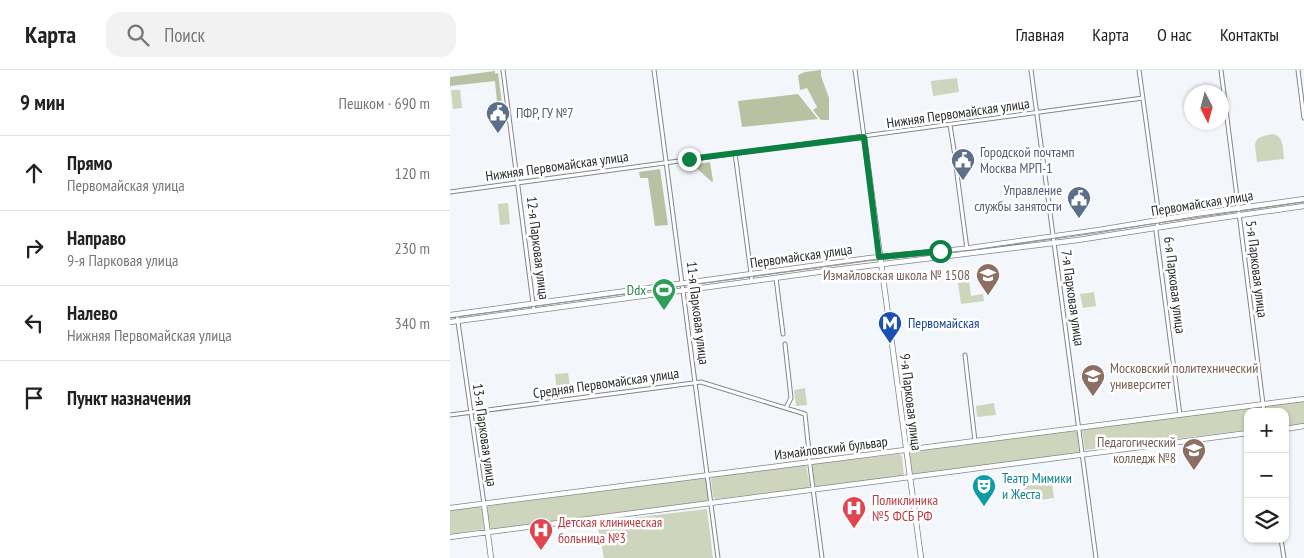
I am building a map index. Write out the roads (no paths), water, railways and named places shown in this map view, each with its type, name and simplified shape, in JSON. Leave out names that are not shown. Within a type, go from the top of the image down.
[{"type":"main road","name":"9-я Парковая улица","points":[[864,137],[921,558]]},
{"type":"main road","name":"Первомайская улица","points":[[450,315],[879,257],[966,248],[1304,199]]},
{"type":"main road","name":"Первомайская улица","points":[[450,322],[752,280],[1054,243],[1304,206]]},
{"type":"main road","name":"Измайловский бульвар","points":[[450,508],[1304,399]]},
{"type":"main road","points":[[1289,428],[1304,426]]},
{"type":"main road","points":[[450,537],[1244,434]]},
{"type":"main road","name":"13-я Парковая улица","points":[[484,504],[491,558]]},
{"type":"street","name":"12-я Парковая улица","points":[[503,70],[534,311]]},
{"type":"street","name":"11-я Парковая улица","points":[[654,70],[718,558]]},
{"type":"street","name":"9-я Парковая улица","points":[[856,70],[864,137]]},
{"type":"street","name":"7-я Парковая улица","points":[[1031,70],[1096,558]]},
{"type":"street","name":"6-я Парковая улица","points":[[1139,70],[1158,221],[1156,229],[1180,415]]},
{"type":"street","name":"5-я Парковая улица","points":[[1221,70],[1264,408]]},
{"type":"street","points":[[1298,70],[1304,118]]},
{"type":"street","name":"Нижняя Первомайская улица","points":[[450,192],[1143,98]]},
{"type":"street","points":[[950,125],[967,254]]},
{"type":"street","points":[[735,153],[752,280]]},
{"type":"street","points":[[776,277],[783,334]]},
{"type":"street","name":"13-я Парковая улица","points":[[457,314],[484,504]]},
{"type":"street","points":[[785,344],[791,398],[786,408]]},
{"type":"street","points":[[965,355],[975,442]]},
{"type":"street","name":"Средняя Первомайская улица","points":[[450,415],[696,382],[805,414],[809,462],[822,558]]},
{"type":"street","points":[[1282,543],[1284,558]]},
{"type":"tram line","points":[[450,318],[870,260],[972,250],[1304,202]]},
{"type":"place","name":"ПФР, ГУ №7","points":[[498,134]]},
{"type":"place","name":"Городской почтамп Москва МРП-1","points":[[963,181]]},
{"type":"place","name":"Управление cлужбы занятости","points":[[1079,219]]},
{"type":"place","name":"Измайловская школа № 1508","points":[[988,296]]},
{"type":"place","name":"Ddx","points":[[664,311]]},
{"type":"place","name":"Первомайская","points":[[890,344]]},
{"type":"place","name":"Московский политехнический университет","points":[[1093,397]]},
{"type":"place","name":"Педагогический колледж №8","points":[[1194,471]]},
{"type":"place","name":"Театр Мимики и Жеста","points":[[984,507]]},
{"type":"place","name":"Поликлиника №5 ФСБ РФ","points":[[854,529]]},
{"type":"place","name":"Детская клиническая больница №3","points":[[541,551]]}]
